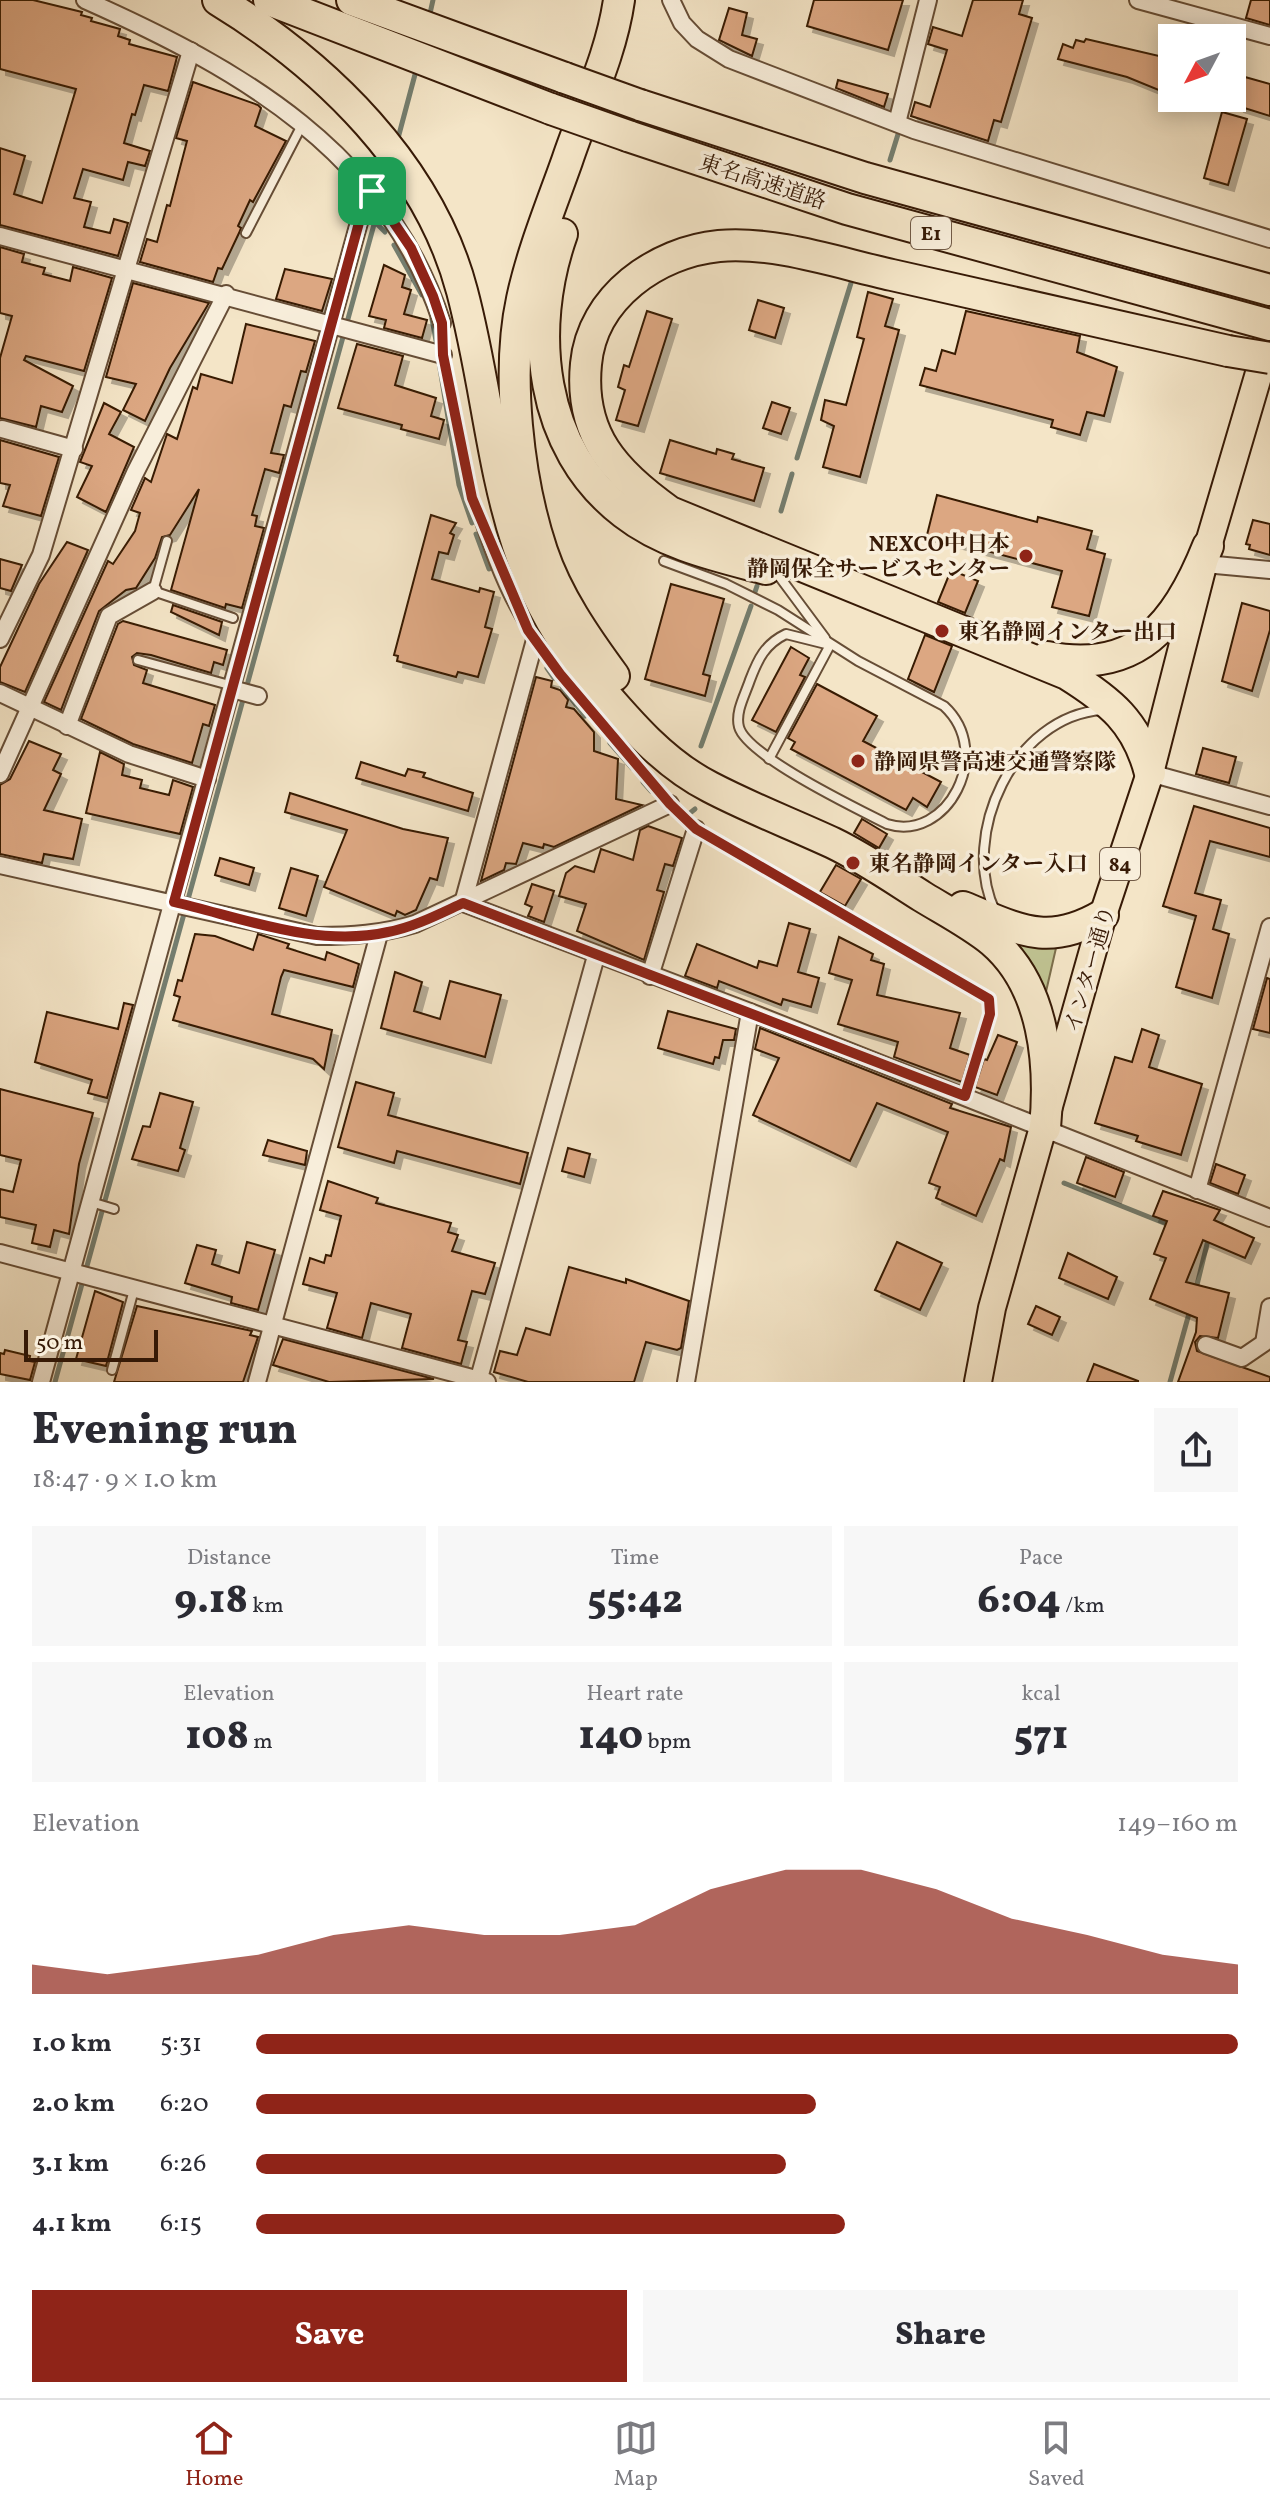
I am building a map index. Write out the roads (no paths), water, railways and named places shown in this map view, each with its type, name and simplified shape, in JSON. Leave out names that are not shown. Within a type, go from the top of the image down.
[{"type":"highway","points":[[218,0],[294,54],[342,97],[394,154],[440,230],[462,288],[498,480],[525,569],[549,619],[585,671],[659,752],[708,786],[830,842]]},
{"type":"highway","name":"東名高速道路","points":[[269,0],[551,109],[847,209],[1270,325]]},
{"type":"highway","name":"東名高速道路","points":[[352,0],[640,105],[865,178],[1259,287]]},
{"type":"highway","points":[[381,0],[425,27]]},
{"type":"highway","points":[[619,0],[607,52],[542,232],[522,300],[514,401],[531,507],[542,552],[570,611],[596,649],[667,737],[994,943],[1017,972],[1038,1017],[1049,1083],[1045,1128]]},
{"type":"highway","points":[[636,0],[625,53],[557,248],[546,304],[544,356],[549,397],[560,432],[577,464],[599,491],[625,515],[695,550],[878,599]]},
{"type":"highway","points":[[1150,773],[1134,729],[1097,693],[1067,674],[670,512],[643,493],[602,449],[588,417],[584,381],[587,352],[598,321],[622,290],[653,265],[684,252],[722,246],[772,250],[1228,351],[1264,375]]},
{"type":"highway","points":[[1002,648],[1078,663],[1107,660],[1133,649],[1157,630],[1183,601],[1206,555]]},
{"type":"highway","points":[[899,882],[1006,924],[1045,935],[1065,933],[1103,915]]},
{"type":"main road","name":"インター通り","points":[[978,1382],[992,1308],[1103,915],[1150,773],[1206,555],[1264,375]]},
{"type":"street","points":[[85,0],[232,74],[333,149],[389,213],[411,248],[442,323]]},
{"type":"street","points":[[671,0],[682,23],[710,50],[897,123],[1270,239]]},
{"type":"street","points":[[897,123],[928,0]]},
{"type":"street","points":[[1138,0],[1270,36]]},
{"type":"street","points":[[0,639],[41,555],[191,51]]},
{"type":"street","points":[[41,1382],[75,1270],[370,189]]},
{"type":"street","points":[[0,236],[226,294],[443,355]]},
{"type":"street","points":[[0,774],[135,473],[226,294]]},
{"type":"street","points":[[2,429],[74,449]]},
{"type":"street","points":[[1206,555],[1270,570]]},
{"type":"street","points":[[67,726],[109,616],[153,591]]},
{"type":"street","points":[[463,903],[535,640]]},
{"type":"street","points":[[234,689],[258,696]]},
{"type":"street","points":[[0,693],[129,754],[207,779]]},
{"type":"street","points":[[1150,773],[1270,806]]},
{"type":"street","points":[[0,865],[317,936],[379,934],[415,924],[463,903],[670,804]]},
{"type":"street","points":[[650,976],[696,829]]},
{"type":"street","points":[[463,903],[750,1012],[1270,1218]]},
{"type":"street","points":[[1197,1190],[1270,927]]},
{"type":"street","points":[[257,1382],[379,934]]},
{"type":"street","points":[[0,1253],[94,1275],[481,1381],[596,956]]},
{"type":"street","points":[[686,1382],[750,1012]]},
{"type":"street","points":[[1206,1345],[1242,1358],[1264,1343],[1270,1307]]},
{"type":"lane","points":[[246,233],[302,125]]},
{"type":"lane","points":[[442,323],[443,355],[472,498],[503,576],[535,640],[670,804],[696,829],[989,999],[990,1014],[965,1096]]},
{"type":"lane","points":[[167,541],[153,591],[233,618]]},
{"type":"lane","points":[[664,561],[726,584],[778,610],[830,645],[944,706],[955,717],[967,739],[968,758],[964,773],[938,815],[901,829],[769,759],[740,731],[738,714],[763,651],[786,634],[830,645]]},
{"type":"lane","points":[[776,572],[830,645]]},
{"type":"lane","points":[[769,759],[830,645]]},
{"type":"lane","points":[[138,660],[234,689]]},
{"type":"lane","points":[[1006,924],[994,909],[983,859],[989,814],[1002,784],[1035,743],[1071,716],[1102,709],[1122,717]]},
{"type":"lane","points":[[92,1203],[114,1209]]},
{"type":"lane","points":[[112,1370],[135,1286]]},
{"type":"waterway","points":[[429,18],[433,0]]},
{"type":"waterway","points":[[397,142],[417,67]]},
{"type":"waterway","points":[[890,160],[899,131]]},
{"type":"waterway","points":[[381,200],[390,168]]},
{"type":"waterway","points":[[55,1382],[378,210]]},
{"type":"waterway","points":[[375,222],[385,232]]},
{"type":"waterway","points":[[394,245],[422,295]]},
{"type":"waterway","points":[[797,458],[851,283]]},
{"type":"waterway","points":[[432,319],[437,346]]},
{"type":"waterway","points":[[439,362],[459,485],[472,523]]},
{"type":"waterway","points":[[781,511],[792,474]]},
{"type":"waterway","points":[[476,534],[489,569]]},
{"type":"waterway","points":[[755,592],[757,586]]},
{"type":"waterway","points":[[701,746],[751,606]]},
{"type":"waterway","points":[[547,668],[554,678]]},
{"type":"waterway","points":[[562,687],[585,716]]},
{"type":"waterway","points":[[610,743],[632,768]]},
{"type":"waterway","points":[[643,782],[651,791]]},
{"type":"waterway","points":[[690,813],[695,809]]},
{"type":"waterway","points":[[1064,1183],[1169,1225]]},
{"type":"waterway","points":[[1196,1289],[1208,1240],[1204,1239]]},
{"type":"waterway","points":[[1170,1382],[1190,1310]]},
{"type":"place","name":"NEXCO中日本 静岡保全サービスセンター","points":[[1026,556]]},
{"type":"place","name":"東名静岡インター出口","points":[[942,631]]},
{"type":"place","name":"静岡県警高速交通警察隊","points":[[858,761]]},
{"type":"place","name":"東名静岡インター入口","points":[[853,863]]}]
